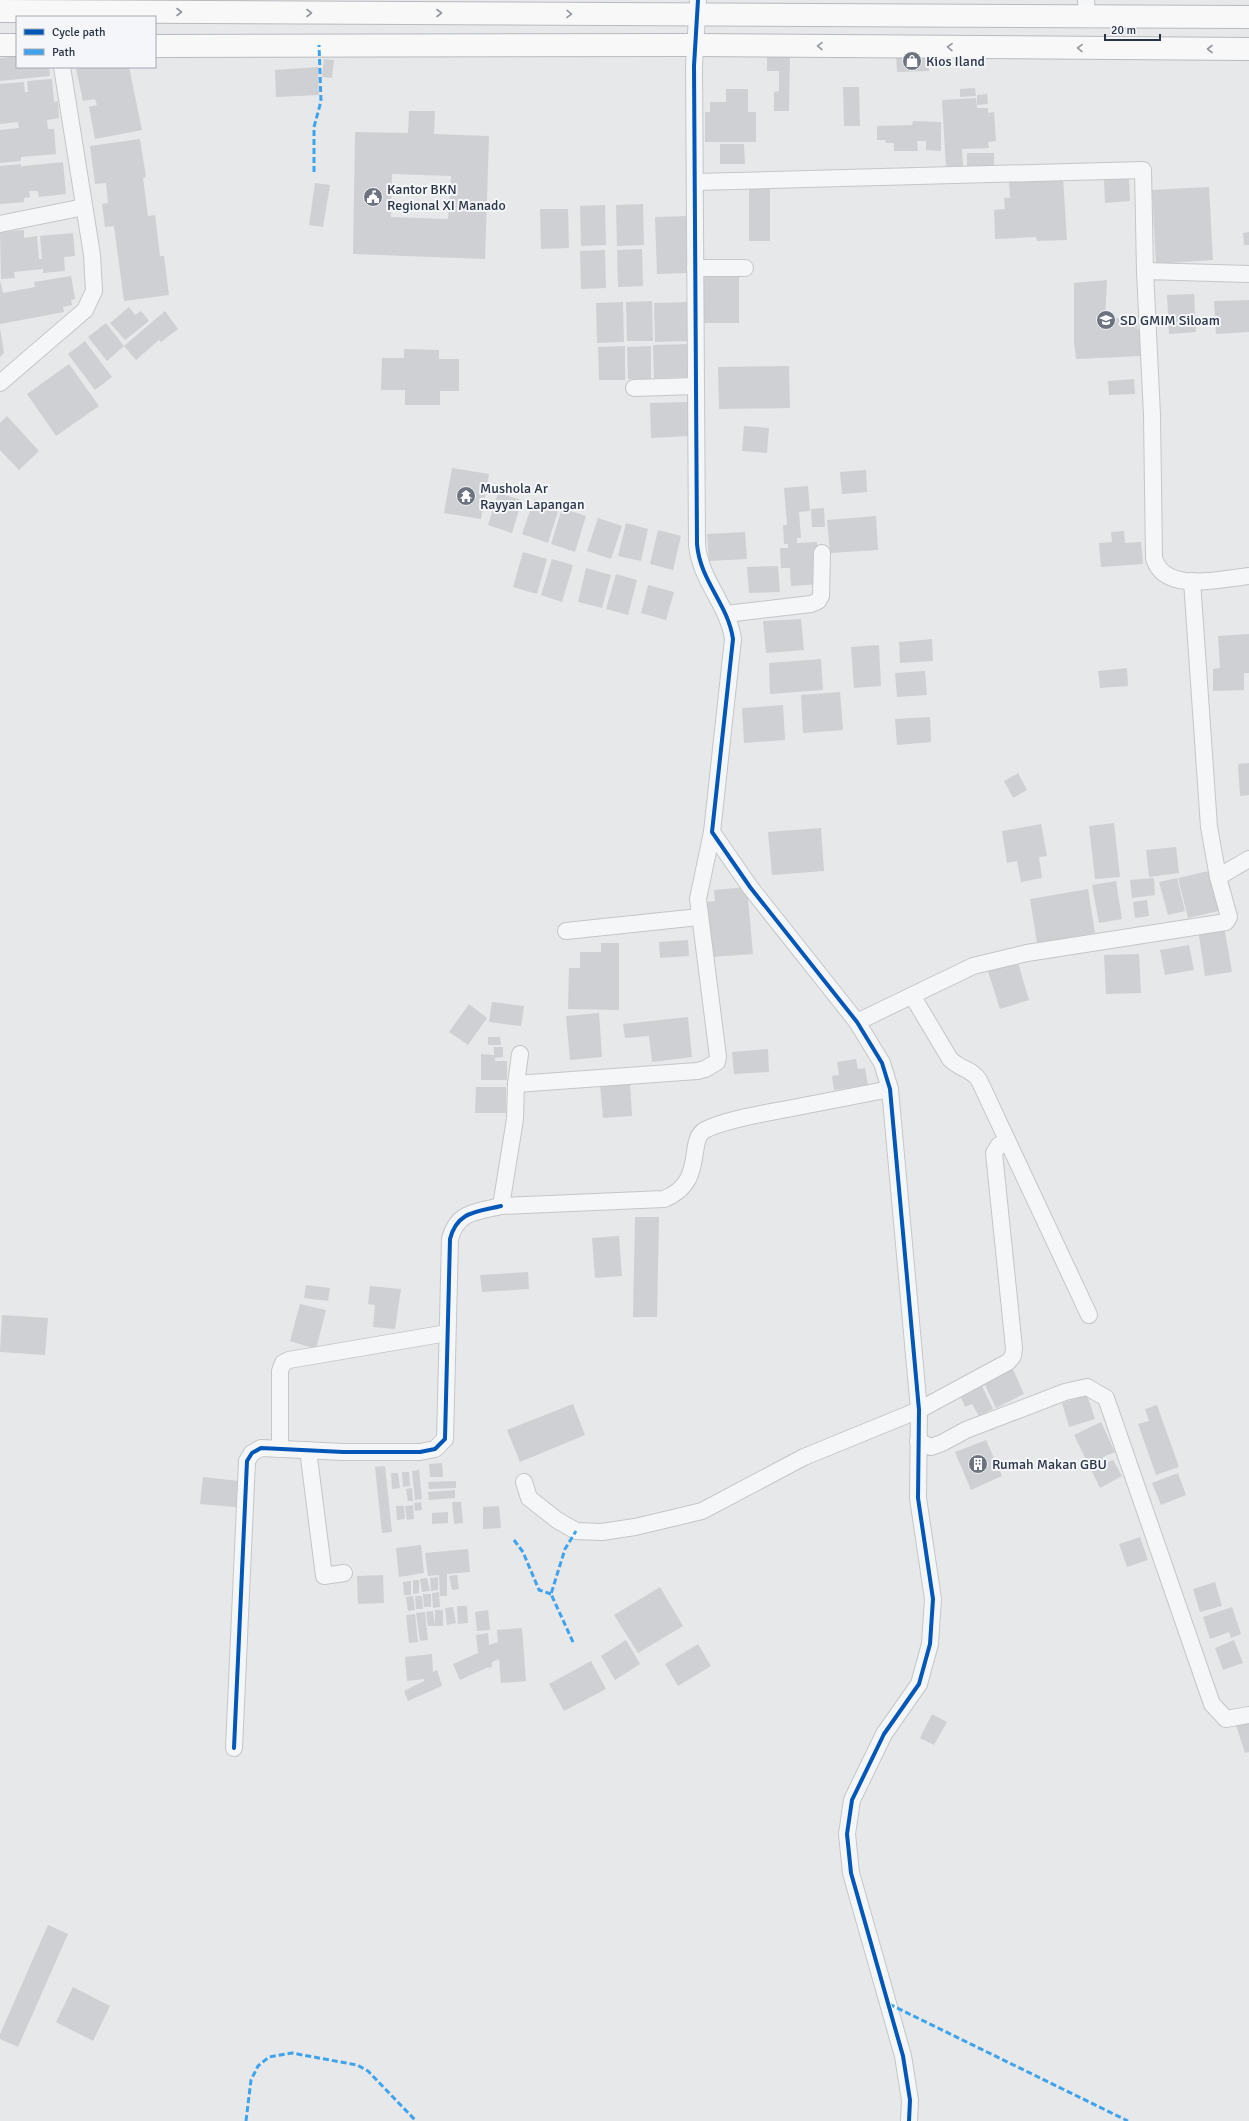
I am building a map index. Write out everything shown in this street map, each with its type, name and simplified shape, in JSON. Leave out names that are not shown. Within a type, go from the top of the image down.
[{"type":"highway","points":[[0,10],[106,6],[1086,9],[1249,17]]},
{"type":"highway","points":[[0,45],[16,45]]},
{"type":"highway","points":[[156,46],[695,45],[1249,49]]},
{"type":"street","points":[[516,1084],[697,1071],[705,1069],[717,1062],[718,1058],[699,917],[698,899],[703,866],[712,832],[733,639],[726,614],[705,577],[698,557],[695,386],[695,45],[699,8]]},
{"type":"street","points":[[0,383],[85,310],[94,291],[92,255],[62,68]]},
{"type":"street","points":[[696,182],[1143,170],[1145,271],[1152,415],[1154,558],[1156,567],[1164,575],[1177,580],[1192,582],[1249,576]]},
{"type":"street","points":[[0,224],[84,207]]},
{"type":"street","points":[[695,268],[745,268]]},
{"type":"street","points":[[1145,271],[1249,274]]},
{"type":"street","points":[[634,388],[695,386]]},
{"type":"street","points":[[726,614],[811,604],[818,601],[821,596],[822,553]]},
{"type":"street","points":[[857,1022],[973,966],[1027,953],[1226,922],[1229,917],[1218,877],[1209,827],[1192,582]]},
{"type":"street","points":[[712,832],[750,887],[857,1022],[882,1063],[890,1089],[919,1410],[918,1498],[933,1599],[930,1644],[919,1684],[884,1734],[852,1800],[847,1834],[851,1873],[903,2056],[910,2100],[909,2121]]},
{"type":"street","points":[[1218,877],[1249,858]]},
{"type":"street","points":[[566,930],[699,917]]},
{"type":"street","points":[[913,996],[950,1059],[956,1065],[977,1077],[1089,1315]]},
{"type":"street","points":[[502,1206],[515,1118],[516,1084],[520,1054]]},
{"type":"street","points":[[234,1748],[247,1461],[252,1453],[261,1448],[343,1452],[420,1452],[435,1449],[440,1445],[445,1439],[450,1239],[453,1228],[460,1220],[469,1214],[502,1206],[664,1198],[676,1194],[689,1180],[698,1139],[705,1130],[749,1117],[890,1089]]},
{"type":"street","points":[[524,1482],[530,1498],[557,1520],[576,1531],[602,1532],[635,1527],[702,1511],[804,1457],[919,1410],[1008,1362],[1013,1356],[1014,1348],[994,1153],[999,1145],[1007,1143]]},
{"type":"street","points":[[280,1449],[280,1370],[283,1363],[289,1360],[362,1346],[447,1333]]},
{"type":"street","points":[[918,1441],[931,1447],[942,1443],[966,1430],[1065,1392],[1087,1388],[1106,1398],[1212,1704],[1226,1719],[1249,1715]]},
{"type":"street","points":[[308,1450],[324,1576],[344,1573]]},
{"type":"building","name":"Kios Iland","points":[[928,50],[929,71],[897,72],[896,52]]},
{"type":"building","points":[[16,56],[16,68],[49,68],[50,76],[0,81],[0,58]]},
{"type":"building","points":[[767,57],[790,57],[789,111],[774,111],[774,92],[779,91],[779,71],[767,71]]},
{"type":"building","points":[[324,59],[334,60],[332,78],[322,77]]},
{"type":"building","points":[[318,67],[319,95],[276,97],[275,70]]},
{"type":"building","points":[[129,68],[142,130],[95,139],[89,107],[97,105],[95,99],[83,101],[76,69]]},
{"type":"building","points":[[52,79],[54,102],[58,101],[59,118],[47,120],[48,129],[54,129],[56,154],[21,157],[21,161],[0,163],[0,130],[19,128],[18,122],[0,124],[0,84],[24,82],[25,92],[28,92],[27,81]]},
{"type":"building","points":[[843,87],[859,87],[860,126],[844,126]]},
{"type":"building","points":[[975,88],[976,96],[960,97],[960,89]]},
{"type":"building","points":[[726,89],[748,89],[748,112],[756,112],[756,142],[705,142],[705,112],[710,112],[710,102],[726,102]]},
{"type":"building","points":[[987,94],[988,104],[977,105],[977,95]]},
{"type":"building","points":[[976,98],[977,108],[988,108],[988,113],[994,112],[996,141],[988,142],[989,148],[962,149],[963,167],[946,168],[942,100]]},
{"type":"building","name":"Kantor BKN Regional XI Manado","points":[[409,111],[435,111],[434,134],[489,136],[485,259],[353,254],[355,132],[408,133]],"holes":[[[392,174],[451,176],[448,219],[391,217]]]},
{"type":"building","points":[[913,121],[941,122],[941,151],[926,150],[926,141],[917,141],[918,151],[894,151],[894,143],[886,143],[885,140],[877,140],[877,126],[912,125]]},
{"type":"building","points":[[140,139],[146,177],[143,178],[148,216],[155,215],[160,256],[164,256],[169,295],[124,301],[114,226],[105,227],[102,204],[108,203],[106,183],[95,184],[90,146]]},
{"type":"building","points":[[720,144],[744,144],[745,164],[720,164]]},
{"type":"building","points":[[967,153],[994,153],[994,173],[967,173]]},
{"type":"building","points":[[63,162],[66,194],[39,197],[38,191],[29,191],[30,197],[24,198],[24,202],[0,204],[0,166],[21,164],[21,167]]},
{"type":"building","points":[[1063,178],[1067,240],[1037,241],[1036,237],[995,239],[994,210],[1005,209],[1004,198],[1010,198],[1009,182]]},
{"type":"building","points":[[1129,178],[1130,201],[1105,203],[1104,180]]},
{"type":"building","points":[[315,183],[330,185],[323,227],[309,225]]},
{"type":"building","points":[[749,187],[770,187],[770,241],[749,241]]},
{"type":"building","points":[[1209,187],[1213,260],[1156,264],[1152,190]]},
{"type":"building","points":[[643,204],[644,245],[617,246],[616,205]]},
{"type":"building","points":[[605,205],[606,245],[581,246],[580,206]]},
{"type":"building","points":[[540,209],[568,209],[569,248],[541,249]]},
{"type":"building","points":[[687,216],[689,273],[657,274],[655,217]]},
{"type":"building","points":[[24,230],[24,238],[37,236],[39,259],[42,259],[40,236],[73,233],[75,256],[64,257],[65,271],[43,273],[43,269],[14,272],[15,278],[1,279],[0,232]]},
{"type":"building","points":[[1249,232],[1249,245],[1244,245],[1243,233]]},
{"type":"building","points":[[642,249],[643,286],[618,287],[617,250]]},
{"type":"building","points":[[605,250],[606,288],[581,289],[580,251]]},
{"type":"building","points":[[702,275],[739,275],[739,323],[702,323]]},
{"type":"building","points":[[71,276],[75,299],[71,300],[72,305],[63,307],[64,312],[0,324],[0,280],[3,293],[35,287],[34,282]]},
{"type":"building","name":"SD GMIM Siloam","points":[[1107,280],[1105,319],[1139,316],[1137,329],[1141,328],[1142,356],[1076,359],[1074,342],[1074,283]]},
{"type":"building","points":[[1194,294],[1196,332],[1169,334],[1167,295]]},
{"type":"building","points":[[1249,300],[1249,332],[1216,334],[1214,301]]},
{"type":"building","points":[[652,301],[653,341],[627,341],[626,302]]},
{"type":"building","points":[[623,302],[624,342],[597,343],[596,303]]},
{"type":"building","points":[[690,302],[691,341],[655,342],[654,303]]},
{"type":"building","points":[[129,307],[135,315],[141,311],[149,321],[125,340],[110,323]]},
{"type":"building","points":[[165,311],[178,329],[161,342],[159,340],[136,360],[124,346]]},
{"type":"building","points":[[106,323],[124,346],[107,361],[88,337]]},
{"type":"building","points":[[0,328],[4,353],[0,357]]},
{"type":"building","points":[[85,341],[112,377],[95,390],[68,354]]},
{"type":"building","points":[[691,344],[692,377],[654,378],[653,345]]},
{"type":"building","points":[[625,346],[625,380],[599,380],[598,347]]},
{"type":"building","points":[[651,346],[651,379],[628,379],[627,347]]},
{"type":"building","points":[[404,349],[439,350],[439,359],[459,359],[459,391],[440,391],[440,405],[405,405],[405,390],[381,390],[382,358],[404,358]]},
{"type":"building","points":[[69,364],[99,406],[56,436],[27,394]]},
{"type":"building","points":[[789,366],[790,408],[719,409],[718,367]]},
{"type":"building","points":[[1134,379],[1135,394],[1109,395],[1108,381]]},
{"type":"building","points":[[689,402],[690,436],[651,438],[650,403]]},
{"type":"building","points":[[7,416],[39,451],[19,470],[0,450],[0,423]]},
{"type":"building","points":[[744,426],[769,428],[767,453],[742,451]]},
{"type":"building","name":"Mushola Ar Rayyan Lapangan","points":[[452,468],[489,474],[481,519],[444,513]]},
{"type":"building","points":[[866,470],[867,492],[842,494],[840,472]]},
{"type":"building","points":[[808,486],[810,511],[799,512],[801,538],[797,538],[797,543],[817,542],[820,584],[791,586],[790,568],[781,568],[780,548],[788,548],[788,544],[784,544],[783,525],[787,525],[784,488]]},
{"type":"building","points":[[498,493],[522,500],[512,533],[488,525]]},
{"type":"building","points":[[534,499],[559,508],[548,543],[522,534]]},
{"type":"building","points":[[562,508],[586,516],[575,552],[551,544]]},
{"type":"building","points":[[824,508],[825,527],[812,527],[811,509]]},
{"type":"building","points":[[876,516],[878,550],[830,553],[827,520]]},
{"type":"building","points":[[598,518],[622,526],[611,559],[587,551]]},
{"type":"building","points":[[626,523],[648,529],[641,561],[618,556]]},
{"type":"building","points":[[658,530],[681,536],[673,570],[650,564]]},
{"type":"building","points":[[1124,531],[1125,543],[1141,542],[1143,564],[1101,567],[1099,543],[1112,542],[1111,532]]},
{"type":"building","points":[[745,532],[747,559],[709,561],[707,534]]},
{"type":"building","points":[[523,552],[547,559],[537,594],[513,587]]},
{"type":"building","points":[[552,559],[573,565],[562,602],[541,595]]},
{"type":"building","points":[[778,566],[780,592],[749,593],[747,567]]},
{"type":"building","points":[[586,568],[611,575],[602,608],[578,602]]},
{"type":"building","points":[[616,574],[637,580],[628,615],[606,609]]},
{"type":"building","points":[[648,585],[674,592],[666,620],[641,613]]},
{"type":"building","points":[[801,619],[804,650],[766,653],[763,621]]},
{"type":"building","points":[[1249,634],[1249,673],[1244,673],[1244,690],[1213,691],[1213,669],[1220,668],[1218,636]]},
{"type":"building","points":[[932,639],[933,661],[900,663],[899,642]]},
{"type":"building","points":[[879,645],[881,686],[854,688],[851,647]]},
{"type":"building","points":[[821,659],[823,690],[770,694],[769,663]]},
{"type":"building","points":[[1127,668],[1128,686],[1100,688],[1098,671]]},
{"type":"building","points":[[925,671],[927,695],[897,697],[895,673]]},
{"type":"building","points":[[840,692],[843,730],[803,733],[801,695]]},
{"type":"building","points":[[783,705],[785,740],[744,743],[742,708]]},
{"type":"building","points":[[930,717],[931,742],[897,745],[895,719]]},
{"type":"building","points":[[1249,763],[1249,795],[1240,796],[1238,764]]},
{"type":"building","points":[[1018,773],[1027,790],[1013,798],[1004,781]]},
{"type":"building","points":[[1114,823],[1120,877],[1095,879],[1089,826]]},
{"type":"building","points":[[1041,824],[1047,856],[1039,857],[1042,878],[1021,882],[1017,861],[1007,863],[1002,831]]},
{"type":"building","points":[[821,828],[824,871],[772,875],[768,832]]},
{"type":"building","points":[[1176,847],[1179,873],[1149,877],[1146,850]]},
{"type":"building","points":[[1213,870],[1223,910],[1188,918],[1178,878]]},
{"type":"building","points":[[1154,878],[1155,895],[1132,898],[1130,880]]},
{"type":"building","points":[[1177,878],[1185,911],[1168,915],[1159,882]]},
{"type":"building","points":[[1116,881],[1122,919],[1099,923],[1092,885]]},
{"type":"building","points":[[747,887],[753,954],[711,957],[707,902],[715,901],[714,890]]},
{"type":"building","points":[[1088,889],[1095,933],[1037,943],[1030,899]]},
{"type":"building","points":[[1147,900],[1149,916],[1135,918],[1133,902]]},
{"type":"building","points":[[1224,926],[1232,972],[1205,976],[1198,929]]},
{"type":"building","points":[[688,940],[689,956],[660,958],[659,942]]},
{"type":"building","points":[[601,943],[619,943],[619,1010],[568,1009],[569,968],[580,968],[580,952],[601,952]]},
{"type":"building","points":[[1189,945],[1194,970],[1165,975],[1160,950]]},
{"type":"building","points":[[1139,954],[1141,993],[1106,994],[1104,955]]},
{"type":"building","points":[[1017,959],[1029,1000],[1000,1009],[987,968]]},
{"type":"building","points":[[492,1002],[524,1006],[521,1026],[489,1022]]},
{"type":"building","points":[[469,1004],[487,1018],[468,1045],[449,1032]]},
{"type":"building","points":[[599,1013],[602,1057],[570,1060],[566,1016]]},
{"type":"building","points":[[688,1017],[692,1057],[652,1062],[649,1036],[625,1038],[623,1024]]},
{"type":"building","points":[[488,1037],[500,1037],[501,1045],[488,1045]]},
{"type":"building","points":[[494,1047],[503,1047],[503,1057],[495,1058],[495,1061],[507,1061],[507,1080],[481,1080],[481,1054],[494,1055]]},
{"type":"building","points":[[768,1049],[769,1072],[734,1074],[732,1052]]},
{"type":"building","points":[[856,1059],[858,1069],[865,1068],[868,1085],[834,1090],[832,1076],[839,1075],[837,1062]]},
{"type":"building","points":[[630,1082],[632,1116],[603,1118],[600,1084]]},
{"type":"building","points":[[476,1087],[506,1087],[506,1113],[475,1113]]},
{"type":"building","points":[[635,1217],[659,1217],[657,1317],[633,1317]]},
{"type":"building","points":[[619,1236],[622,1276],[595,1278],[592,1238]]},
{"type":"building","points":[[528,1272],[529,1289],[482,1292],[480,1275]]},
{"type":"building","points":[[306,1285],[330,1288],[328,1301],[304,1298]]},
{"type":"building","points":[[370,1286],[401,1289],[395,1329],[373,1327],[375,1305],[368,1304]]},
{"type":"building","points":[[300,1304],[326,1310],[316,1349],[290,1341]]},
{"type":"building","points":[[2,1315],[48,1318],[45,1355],[0,1352]]},
{"type":"building","points":[[1012,1367],[1024,1394],[996,1408],[985,1385],[982,1386],[993,1409],[979,1416],[972,1404],[965,1407],[959,1393]]},
{"type":"building","points":[[1087,1395],[1095,1419],[1069,1427],[1062,1403]]},
{"type":"building","points":[[573,1404],[585,1435],[520,1462],[507,1430]]},
{"type":"building","points":[[1157,1405],[1179,1467],[1156,1475],[1138,1424],[1149,1421],[1145,1409]]},
{"type":"building","points":[[1101,1422],[1115,1452],[1103,1457],[1106,1463],[1113,1460],[1122,1476],[1100,1488],[1074,1435]]},
{"type":"building","name":"Rumah Makan GBU","points":[[986,1440],[1002,1476],[971,1490],[955,1452]]},
{"type":"building","points":[[442,1463],[443,1477],[430,1477],[429,1464]]},
{"type":"building","points":[[385,1466],[392,1532],[382,1533],[375,1467]]},
{"type":"building","points":[[419,1470],[422,1499],[415,1500],[412,1471]]},
{"type":"building","points":[[402,1472],[409,1472],[410,1486],[403,1487]]},
{"type":"building","points":[[391,1473],[398,1473],[400,1488],[392,1489]]},
{"type":"building","points":[[1178,1473],[1186,1495],[1161,1505],[1152,1483]]},
{"type":"building","points":[[203,1477],[239,1481],[236,1507],[200,1504]]},
{"type":"building","points":[[456,1481],[456,1488],[429,1489],[428,1482]]},
{"type":"building","points":[[412,1488],[413,1501],[408,1501],[406,1489]]},
{"type":"building","points":[[455,1490],[455,1498],[429,1500],[428,1492]]},
{"type":"building","points":[[421,1502],[422,1510],[415,1511],[414,1503]]},
{"type":"building","points":[[452,1502],[461,1502],[463,1523],[454,1524]]},
{"type":"building","points":[[413,1505],[414,1519],[407,1520],[405,1506]]},
{"type":"building","points":[[396,1506],[404,1506],[405,1519],[397,1520]]},
{"type":"building","points":[[499,1506],[501,1528],[483,1529],[483,1507]]},
{"type":"building","points":[[448,1512],[448,1523],[432,1524],[432,1513]]},
{"type":"building","points":[[1140,1537],[1148,1560],[1127,1567],[1119,1544]]},
{"type":"building","points":[[421,1545],[424,1573],[399,1577],[396,1548]]},
{"type":"building","points":[[468,1549],[470,1572],[447,1574],[447,1596],[440,1596],[439,1575],[428,1576],[425,1553]]},
{"type":"building","points":[[383,1575],[384,1603],[358,1604],[357,1576]]},
{"type":"building","points":[[457,1575],[459,1589],[452,1590],[449,1576]]},
{"type":"building","points":[[438,1577],[438,1590],[431,1591],[430,1578]]},
{"type":"building","points":[[427,1578],[430,1591],[422,1592],[420,1579]]},
{"type":"building","points":[[413,1580],[419,1580],[419,1593],[413,1594]]},
{"type":"building","points":[[411,1581],[411,1595],[404,1595],[403,1582]]},
{"type":"building","points":[[1215,1582],[1222,1606],[1200,1612],[1193,1589]]},
{"type":"building","points":[[660,1587],[683,1626],[638,1653],[614,1615]]},
{"type":"building","points":[[439,1592],[440,1607],[433,1608],[432,1593]]},
{"type":"building","points":[[423,1594],[431,1594],[431,1607],[424,1607]]},
{"type":"building","points":[[413,1596],[415,1610],[408,1611],[406,1597]]},
{"type":"building","points":[[415,1596],[422,1596],[423,1609],[416,1609]]},
{"type":"building","points":[[457,1606],[467,1606],[468,1623],[458,1624]]},
{"type":"building","points":[[453,1607],[456,1623],[447,1625],[445,1608]]},
{"type":"building","points":[[1232,1607],[1241,1634],[1231,1638],[1229,1632],[1210,1639],[1203,1617]]},
{"type":"building","points":[[435,1610],[443,1610],[443,1626],[435,1626]]},
{"type":"building","points":[[488,1610],[490,1630],[477,1631],[475,1612]]},
{"type":"building","points":[[433,1611],[435,1626],[428,1626],[426,1612]]},
{"type":"building","points":[[425,1612],[428,1640],[420,1641],[416,1613]]},
{"type":"building","points":[[415,1614],[418,1642],[409,1643],[406,1615]]},
{"type":"building","points":[[522,1628],[526,1681],[501,1683],[499,1659],[492,1662],[492,1667],[486,1668],[460,1680],[453,1664],[478,1653],[476,1635],[488,1633],[489,1645],[498,1642],[497,1630]]},
{"type":"building","points":[[626,1640],[640,1664],[615,1680],[601,1656]]},
{"type":"building","points":[[1234,1640],[1243,1663],[1223,1670],[1215,1648]]},
{"type":"building","points":[[698,1644],[711,1666],[678,1686],[665,1664]]},
{"type":"building","points":[[432,1654],[433,1672],[437,1670],[442,1686],[408,1701],[404,1691],[424,1681],[424,1679],[407,1681],[405,1657]]},
{"type":"building","points":[[591,1661],[606,1689],[564,1711],[549,1684]]},
{"type":"building","points":[[932,1714],[947,1722],[934,1745],[920,1738]]},
{"type":"building","points":[[1249,1718],[1249,1752],[1245,1753],[1235,1722]]},
{"type":"building","points":[[48,1925],[68,1934],[18,2047],[0,2039],[0,2034]]},
{"type":"building","points":[[73,1987],[110,2006],[93,2041],[56,2022]]},
{"type":"marked path","points":[[314,172],[314,127],[321,101],[319,45]]},
{"type":"marked path","points":[[573,1642],[551,1594],[565,1549],[576,1531]]},
{"type":"marked path","points":[[514,1540],[523,1552],[539,1590],[551,1594]]},
{"type":"marked path","points":[[889,2004],[1128,2121]]},
{"type":"marked path","points":[[246,2121],[251,2080],[258,2066],[269,2057],[292,2053],[357,2065],[368,2071],[416,2121]]},
{"type":"cycle path","points":[[698,0],[694,66],[697,544],[703,570],[726,615],[733,639],[712,832],[750,887],[857,1022],[882,1063],[890,1089],[919,1410],[918,1498],[933,1599],[930,1644],[919,1684],[884,1734],[852,1800],[847,1834],[851,1873],[903,2056],[910,2100],[909,2121]]},
{"type":"cycle path","points":[[234,1748],[247,1461],[252,1453],[261,1448],[343,1452],[420,1452],[435,1449],[445,1439],[450,1239],[453,1230],[458,1223],[469,1214],[501,1206]]},
{"type":"place","name":"Kios Iland","points":[[912,61]]},
{"type":"place","name":"Kantor BKN Regional XI Manado","points":[[373,197]]},
{"type":"place","name":"SD GMIM Siloam","points":[[1106,320]]},
{"type":"place","name":"Mushola Ar Rayyan Lapangan","points":[[466,496]]},
{"type":"place","name":"Rumah Makan GBU","points":[[978,1464]]}]
